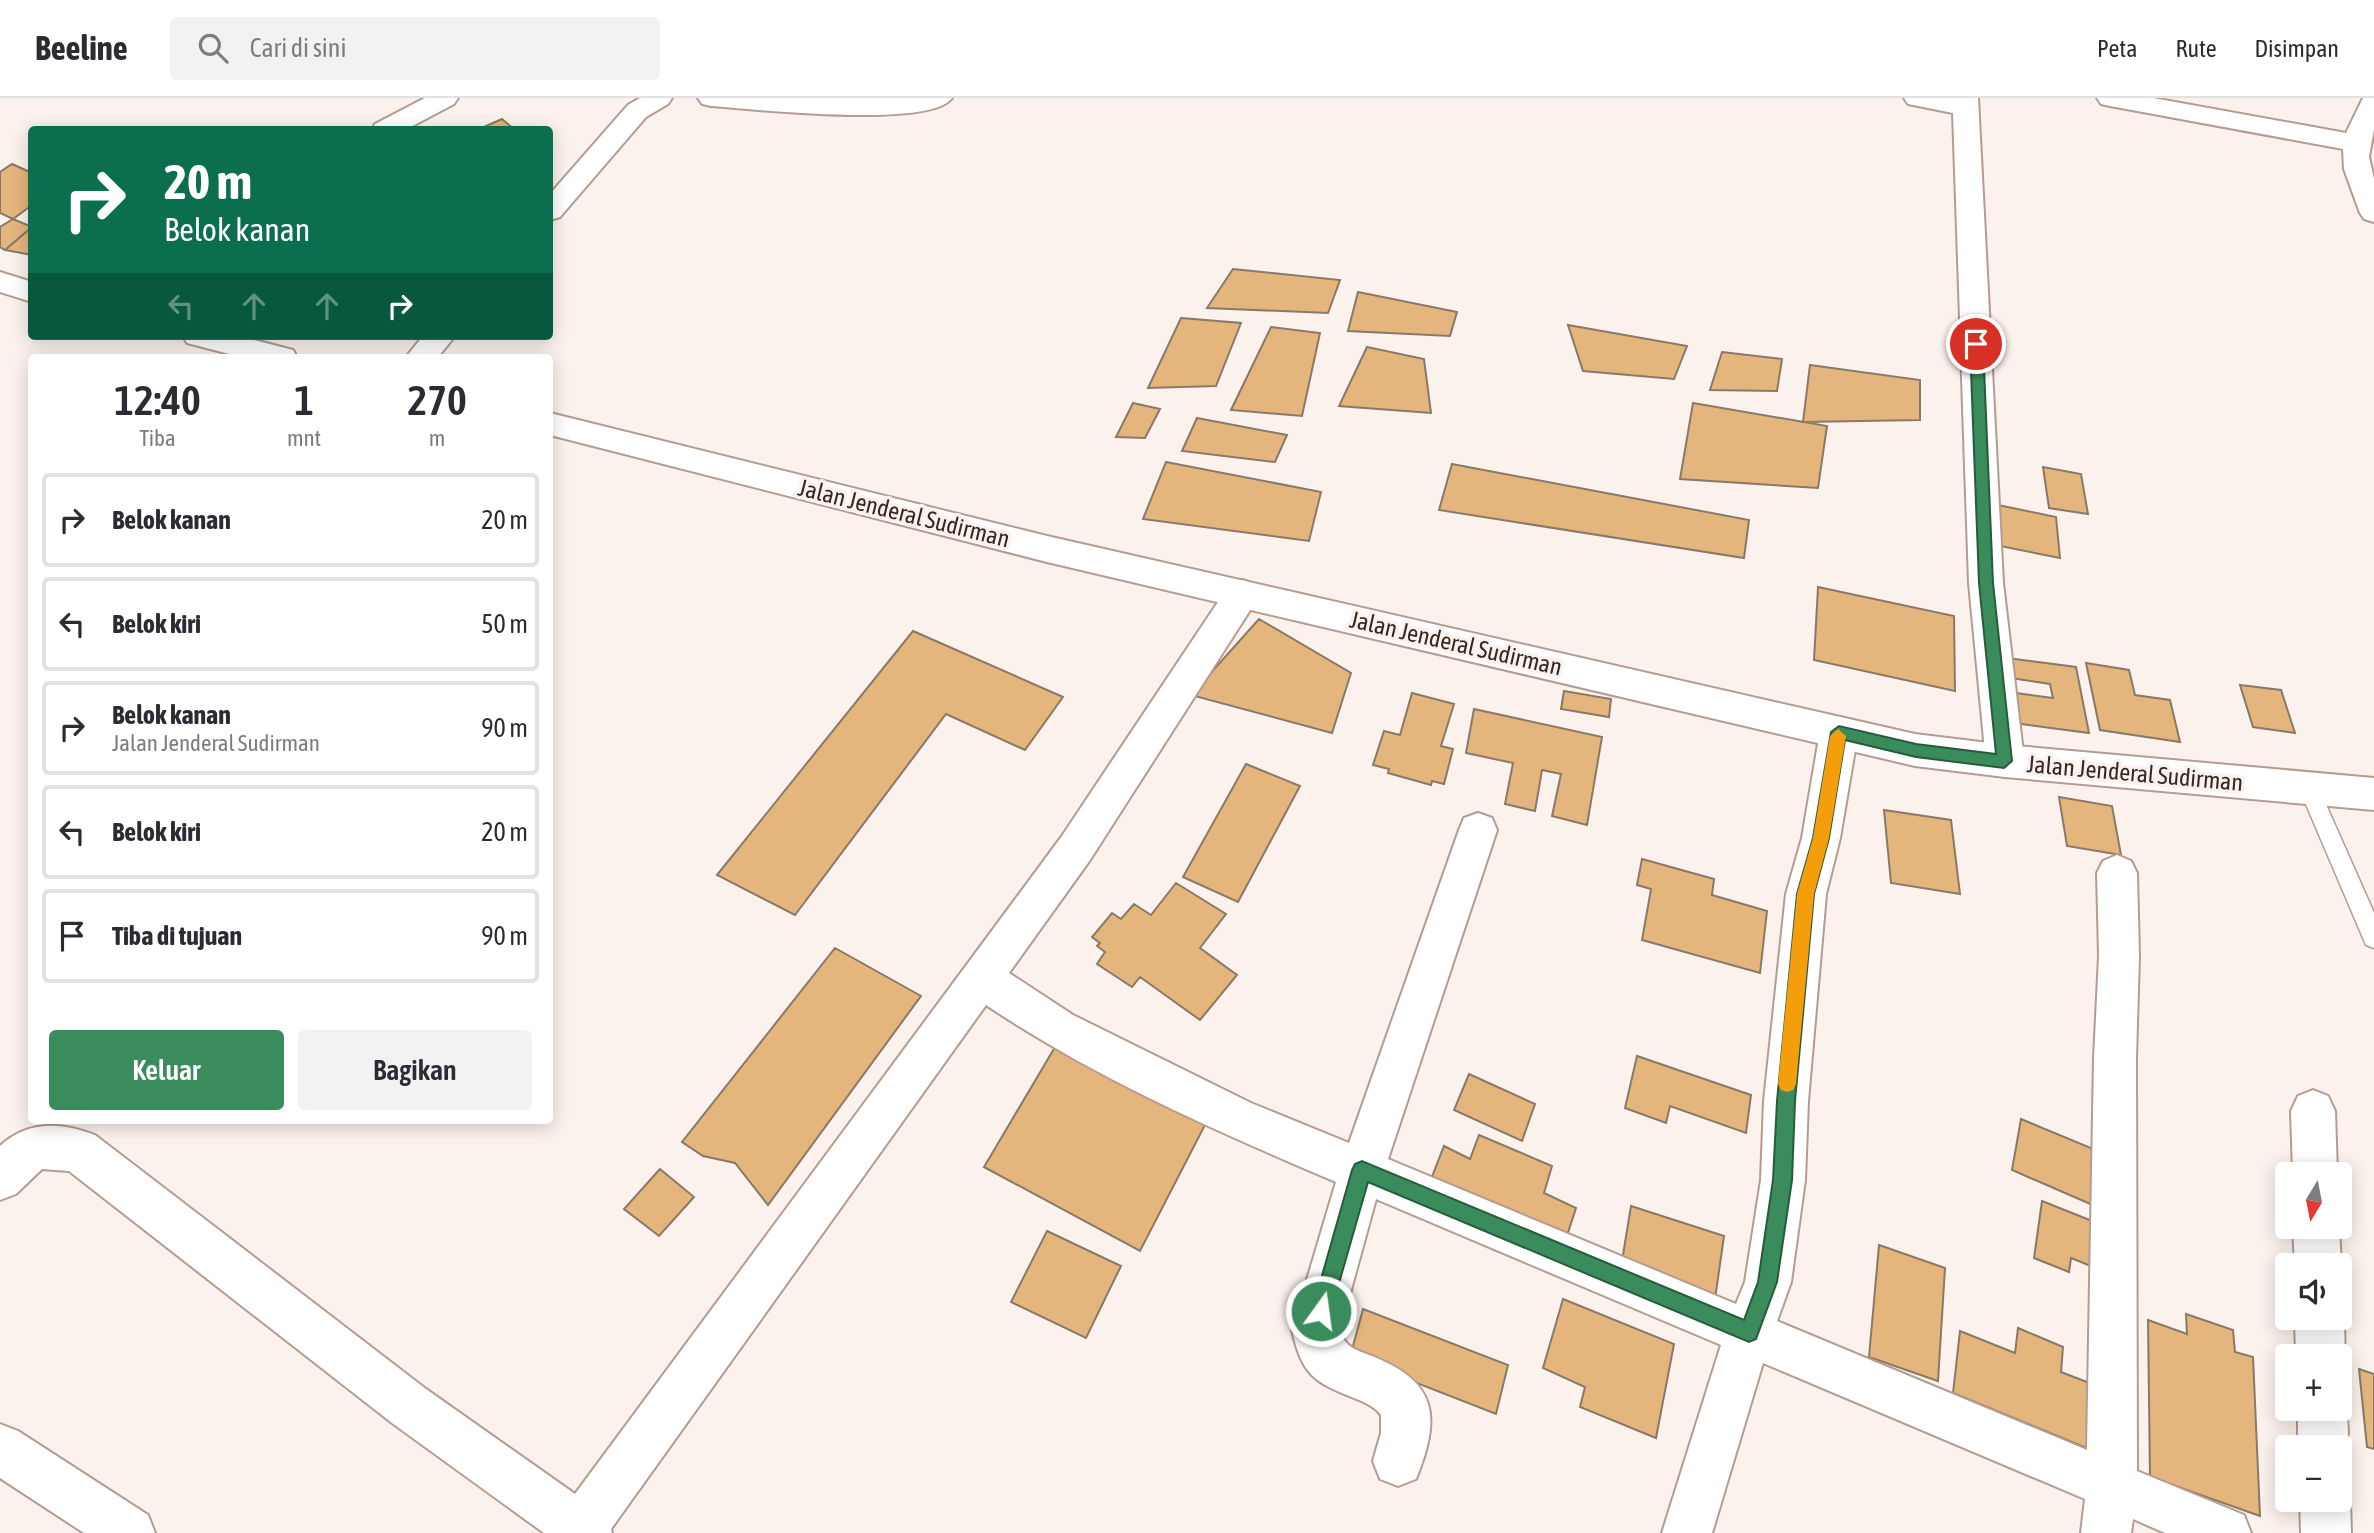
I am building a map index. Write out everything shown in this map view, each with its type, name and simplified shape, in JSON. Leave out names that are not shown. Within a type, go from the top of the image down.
[{"type":"street","points":[[392,126],[445,98]]},
{"type":"street","points":[[553,208],[636,111],[659,98]]},
{"type":"street","points":[[711,98],[876,107],[905,106],[933,102],[939,98]]},
{"type":"street","points":[[1917,98],[1964,103],[1972,212],[1986,583],[2004,761]]},
{"type":"street","points":[[2110,98],[2354,143]]},
{"type":"street","points":[[2371,111],[2354,143],[2355,165],[2374,213]]},
{"type":"street","points":[[0,282],[28,291]]},
{"type":"street","points":[[214,340],[270,354]]},
{"type":"street","points":[[424,354],[436,340]]},
{"type":"street","name":"Jalan Jenderal Sudirman","points":[[553,425],[1047,549],[1916,750],[2004,761],[2374,794]]},
{"type":"street","points":[[581,1531],[1076,848],[1242,594]]},
{"type":"street","points":[[581,1531],[1242,594]]},
{"type":"street","points":[[1687,1533],[1749,1332],[1768,1282],[1783,1180],[1786,1101],[1806,894],[1821,838],[1839,732]]},
{"type":"street","points":[[1398,1461],[1407,1425],[1405,1405],[1388,1388],[1336,1365],[1322,1354],[1316,1330],[1362,1170],[1478,830]]},
{"type":"street","points":[[2106,1533],[2112,1485],[2115,1058],[2119,956],[2117,873]]},
{"type":"street","points":[[981,978],[1058,1029],[1236,1118],[2226,1533]]},
{"type":"street","points":[[2313,1111],[2315,1162]]},
{"type":"street","points":[[0,1178],[26,1150],[50,1144],[79,1151],[356,1366],[581,1531]]},
{"type":"street","points":[[0,1449],[130,1533]]},
{"type":"street","points":[[2325,1512],[2326,1533]]},
{"type":"lane","points":[[2309,788],[2374,938]]},
{"type":"building","points":[[502,119],[510,126],[486,126]]},
{"type":"building","points":[[12,164],[28,171],[28,208],[13,219],[0,213],[0,172]]},
{"type":"building","points":[[13,219],[28,225],[28,230],[5,250],[0,247],[0,227]]},
{"type":"building","points":[[28,230],[28,254],[5,250]]},
{"type":"building","points":[[1233,269],[1340,280],[1328,313],[1207,308]]},
{"type":"building","points":[[1358,292],[1457,312],[1450,336],[1348,331]]},
{"type":"building","points":[[1181,318],[1241,323],[1216,386],[1148,388]]},
{"type":"building","points":[[1568,325],[1687,346],[1674,379],[1583,371]]},
{"type":"building","points":[[1271,327],[1320,333],[1302,416],[1231,410]]},
{"type":"building","points":[[1367,347],[1424,359],[1431,413],[1339,406]]},
{"type":"building","points":[[1722,352],[1782,359],[1777,391],[1710,390]]},
{"type":"building","points":[[1810,365],[1920,380],[1920,420],[1803,422]]},
{"type":"building","points":[[1133,403],[1160,409],[1145,438],[1116,437]]},
{"type":"building","points":[[1693,403],[1827,426],[1818,488],[1680,479]]},
{"type":"building","points":[[1197,418],[1287,435],[1275,462],[1182,451]]},
{"type":"building","points":[[1166,462],[1321,492],[1309,541],[1143,519]]},
{"type":"building","points":[[1452,464],[1749,520],[1744,558],[1439,510]]},
{"type":"building","points":[[2043,467],[2081,474],[2088,514],[2049,508]]},
{"type":"building","points":[[1998,505],[2056,517],[2060,558],[2000,546]]},
{"type":"building","points":[[1818,587],[1954,616],[1955,691],[1814,660]]},
{"type":"building","points":[[1259,619],[1351,673],[1332,733],[1191,695]]},
{"type":"building","points":[[913,631],[1063,697],[1025,750],[946,714],[795,915],[717,875]]},
{"type":"building","points":[[2007,658],[2076,667],[2089,733],[2014,723],[2009,692],[2053,698],[2050,684],[2011,678]]},
{"type":"building","points":[[2086,663],[2129,670],[2135,695],[2170,700],[2180,742],[2100,730]]},
{"type":"building","points":[[2240,685],[2281,690],[2295,733],[2253,727]]},
{"type":"building","points":[[1564,691],[1611,699],[1609,717],[1561,709]]},
{"type":"building","points":[[1412,693],[1454,704],[1441,746],[1453,749],[1444,784],[1432,781],[1431,785],[1388,773],[1389,769],[1373,765],[1384,731],[1400,735]]},
{"type":"building","points":[[1474,709],[1602,737],[1587,825],[1552,816],[1561,774],[1542,770],[1535,811],[1505,804],[1513,763],[1466,753]]},
{"type":"building","points":[[1246,764],[1300,786],[1238,902],[1183,877]]},
{"type":"building","points":[[2059,797],[2112,806],[2121,855],[2067,846]]},
{"type":"building","points":[[1884,810],[1951,820],[1960,894],[1891,883]]},
{"type":"building","points":[[1642,859],[1714,879],[1712,895],[1767,911],[1760,973],[1642,940],[1651,889],[1637,885]]},
{"type":"building","points":[[1176,883],[1226,914],[1200,948],[1237,975],[1200,1020],[1140,977],[1132,987],[1097,964],[1105,952],[1097,946],[1100,943],[1092,937],[1112,913],[1121,919],[1134,904],[1151,915]]},
{"type":"building","points":[[835,948],[921,996],[768,1205],[735,1163],[703,1156],[682,1142]]},
{"type":"building","points":[[1055,1047],[1206,1123],[1140,1251],[984,1167]]},
{"type":"building","points":[[1637,1056],[1751,1095],[1746,1133],[1670,1106],[1666,1123],[1625,1108]]},
{"type":"building","points":[[1469,1074],[1535,1104],[1522,1141],[1454,1110]]},
{"type":"building","points":[[2021,1119],[2103,1153],[2095,1206],[2012,1170]]},
{"type":"building","points":[[1479,1135],[1552,1166],[1544,1193],[1576,1208],[1562,1251],[1428,1187],[1444,1146],[1470,1159]]},
{"type":"building","points":[[660,1169],[694,1197],[659,1236],[624,1209]]},
{"type":"building","points":[[2042,1201],[2107,1227],[2103,1271],[2071,1258],[2069,1272],[2034,1258]]},
{"type":"building","points":[[1631,1206],[1724,1236],[1715,1299],[1621,1267]]},
{"type":"building","points":[[1047,1231],[1121,1266],[1086,1338],[1011,1302]]},
{"type":"building","points":[[1879,1245],[1945,1268],[1938,1381],[1869,1357]]},
{"type":"building","points":[[1563,1299],[1674,1344],[1656,1438],[1580,1407],[1585,1387],[1543,1368]]},
{"type":"building","points":[[1363,1309],[1508,1365],[1496,1414],[1350,1357]]},
{"type":"building","points":[[2186,1314],[2233,1330],[2235,1352],[2253,1357],[2260,1516],[2150,1477],[2148,1320],[2187,1334]]},
{"type":"building","points":[[2018,1328],[2063,1347],[2061,1372],[2105,1389],[2101,1454],[1953,1393],[1960,1331],[2015,1353]]},
{"type":"building","points":[[2359,1369],[2374,1374],[2374,1449],[2367,1447]]},
{"type":"slow traffic","points":[[1787,1084],[1806,894],[1821,838],[1838,736]]},
{"type":"route","points":[[1321,1311],[1362,1170],[1749,1332],[1768,1282],[1783,1180],[1786,1101],[1806,894],[1821,838],[1839,732],[1916,750],[2004,761],[1986,583],[1976,344]]}]
